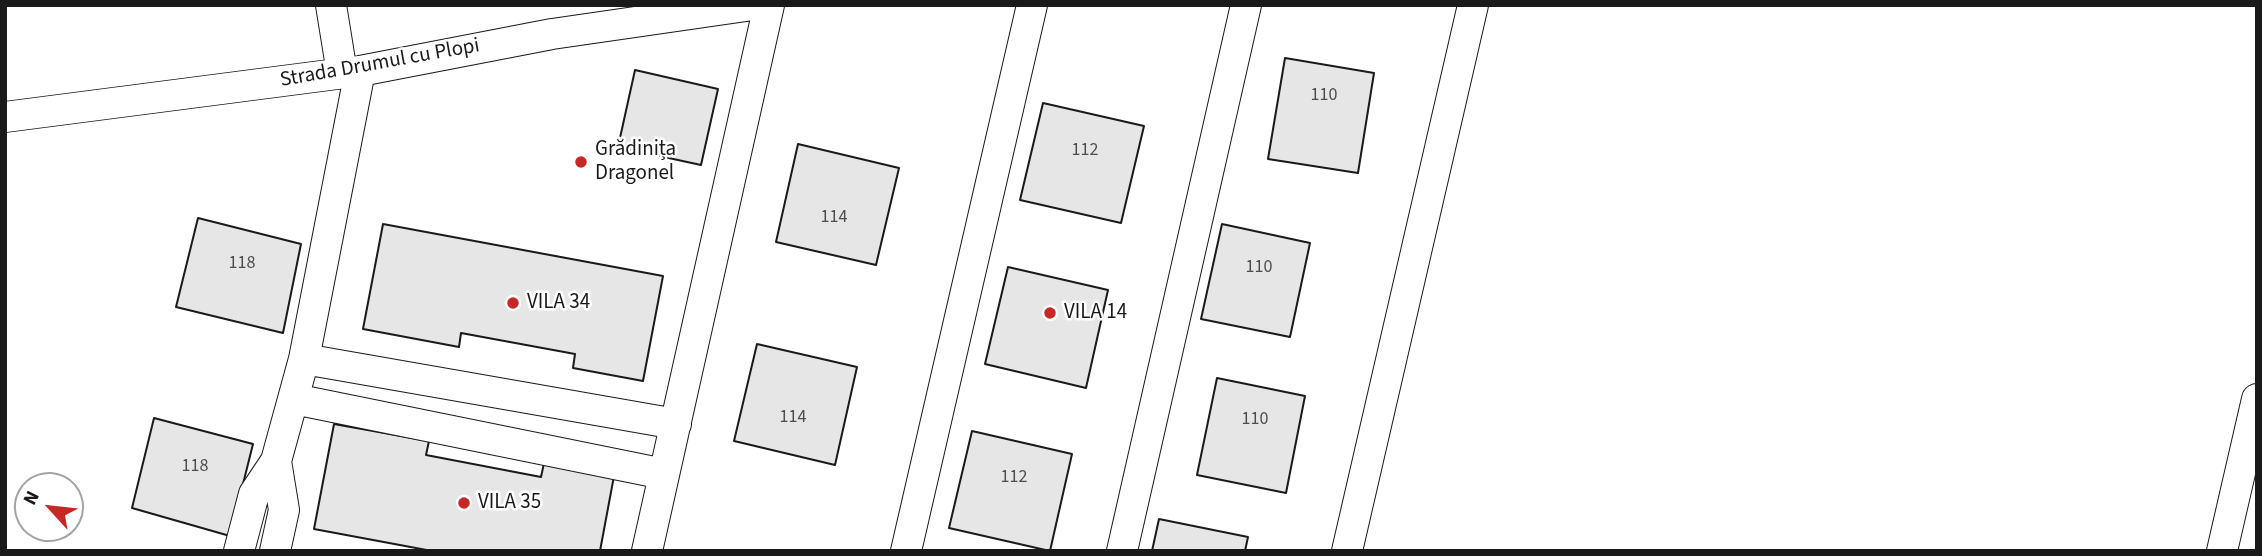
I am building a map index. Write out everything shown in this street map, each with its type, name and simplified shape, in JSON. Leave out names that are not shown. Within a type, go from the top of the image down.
[{"type":"street","points":[[239,551],[254,494],[276,461],[304,359],[351,72],[331,5]]},
{"type":"street","name":"Strada Drumul cu Plopi","points":[[5,117],[351,72],[552,34],[750,5]]},
{"type":"street","points":[[647,551],[769,5]]},
{"type":"street","points":[[906,551],[1032,5]]},
{"type":"street","points":[[1122,551],[1246,5]]},
{"type":"street","points":[[1347,551],[1473,5]]},
{"type":"street","points":[[304,359],[676,424]]},
{"type":"street","points":[[294,399],[664,474]]},
{"type":"street","points":[[2222,551],[2257,399]]},
{"type":"street","points":[[275,551],[284,510],[276,461]]},
{"type":"building","points":[[1285,58],[1374,73],[1358,173],[1268,159]]},
{"type":"building","points":[[635,70],[718,89],[701,165],[618,147]]},
{"type":"building","points":[[1043,103],[1144,126],[1121,223],[1020,200]]},
{"type":"building","points":[[798,144],[899,168],[876,265],[776,242]]},
{"type":"building","points":[[198,218],[301,244],[283,333],[176,307]]},
{"type":"building","name":"VILA 34","points":[[383,224],[663,276],[643,381],[573,368],[575,354],[461,333],[459,347],[363,329]]},
{"type":"building","points":[[1222,224],[1310,243],[1290,337],[1201,319]]},
{"type":"building","name":"VILA 14","points":[[1008,267],[1108,290],[1086,388],[985,364]]},
{"type":"building","points":[[757,344],[857,367],[835,465],[734,441]]},
{"type":"building","points":[[1217,378],[1305,396],[1286,493],[1197,475]]},
{"type":"building","points":[[154,418],[253,444],[230,536],[132,508]]},
{"type":"building","name":"VILA 35","points":[[334,424],[429,441],[426,455],[541,477],[544,463],[614,476],[600,551],[432,551],[314,529]]},
{"type":"building","points":[[972,431],[1072,454],[1050,551],[949,528]]},
{"type":"building","points":[[1159,519],[1248,537],[1245,551],[1152,551]]},
{"type":"place","name":"Grădinița Dragonel","points":[[581,162]]},
{"type":"place","name":"VILA 34","points":[[513,303]]},
{"type":"place","name":"VILA 14","points":[[1050,313]]},
{"type":"place","name":"VILA 35","points":[[464,503]]}]
